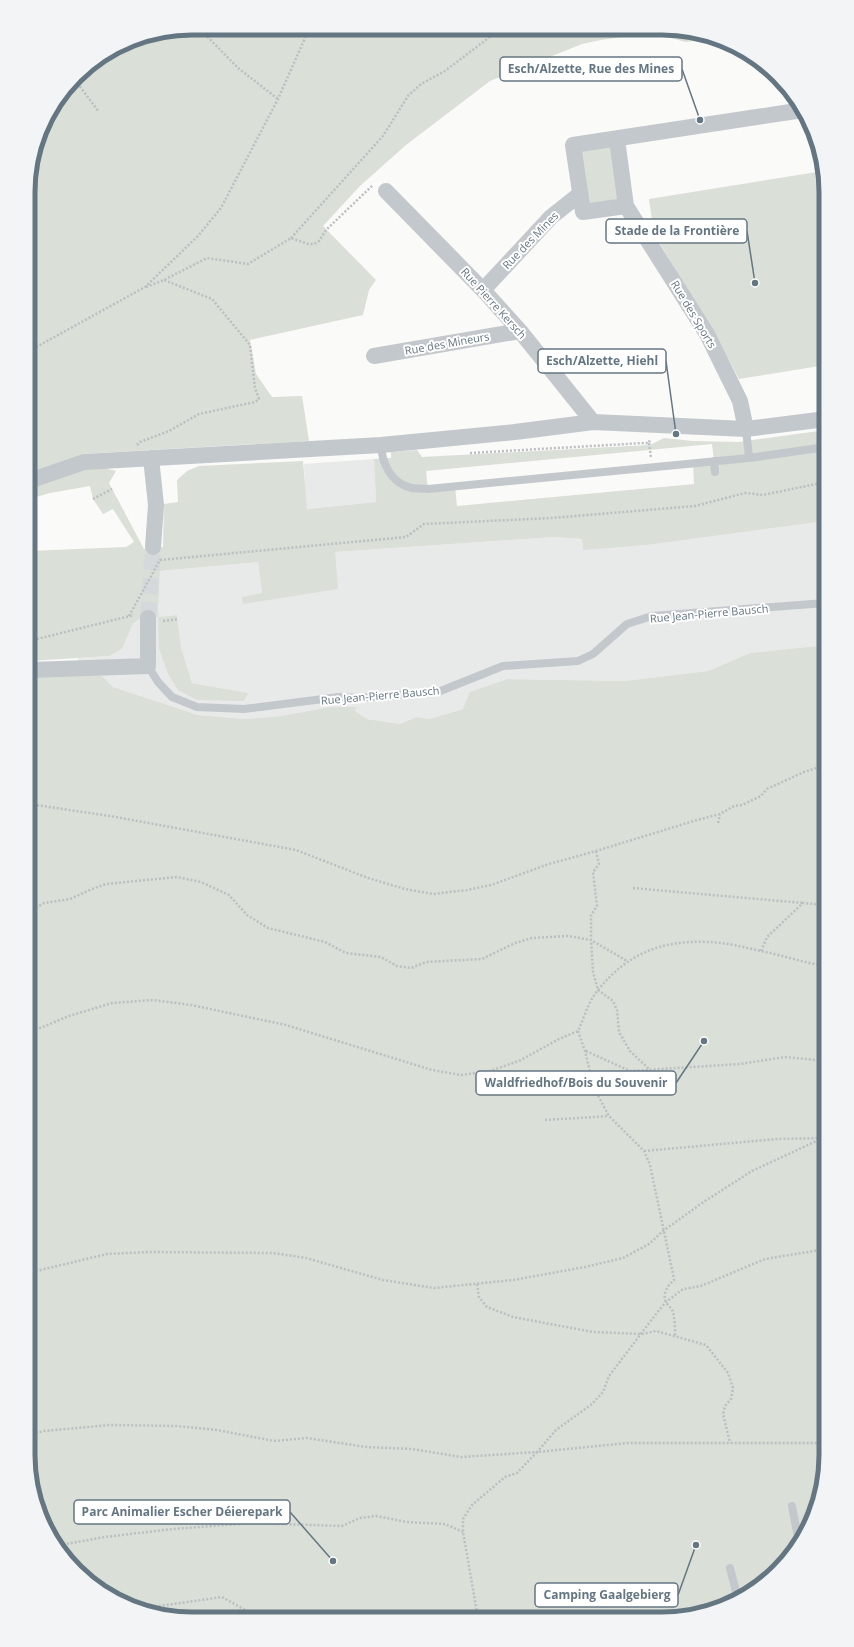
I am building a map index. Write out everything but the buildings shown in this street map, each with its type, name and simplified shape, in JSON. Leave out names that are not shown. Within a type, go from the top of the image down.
[{"type":"street","points":[[617,139],[626,206],[583,212],[573,145],[797,111]]},
{"type":"street","name":"Rue Pierre Kersch","points":[[386,191],[483,290],[520,331],[593,422]]},
{"type":"street","name":"Rue des Mines","points":[[483,290],[551,217],[580,194]]},
{"type":"street","name":"Rue des Sports","points":[[626,206],[708,334],[740,401],[746,429]]},
{"type":"street","name":"Rue des Mineurs","points":[[374,356],[520,331]]},
{"type":"street","points":[[35,479],[84,462],[381,444],[516,432],[593,422],[746,429],[819,420]]},
{"type":"street","points":[[151,458],[156,504],[153,547]]},
{"type":"street","points":[[35,670],[148,666],[147,618]]},
{"type":"lane","points":[[746,429],[749,458]]},
{"type":"lane","points":[[381,444],[385,467],[396,480],[411,488],[428,489],[749,458],[819,448]]},
{"type":"lane","points":[[714,461],[715,472]]},
{"type":"lane","name":"Rue Jean-Pierre Bausch","points":[[148,666],[158,682],[172,697],[197,707],[244,709],[339,697],[358,698],[438,692],[503,666],[578,661],[593,654],[627,624],[652,616],[819,604]]},
{"type":"lane","points":[[792,1506],[798,1533]]},
{"type":"lane","points":[[730,1568],[737,1593]]},
{"type":"path","points":[[206,35],[238,68],[278,99]]},
{"type":"path","points":[[145,287],[198,236],[221,208],[278,99],[306,35]]},
{"type":"path","points":[[35,348],[145,287],[164,280],[207,258],[248,264],[291,238],[384,136],[408,96],[421,84],[445,71],[492,35]]},
{"type":"path","points":[[78,84],[99,112]]},
{"type":"path","points":[[291,238],[308,244],[314,244],[319,241],[326,230],[376,181],[386,191]]},
{"type":"path","points":[[133,459],[134,450],[140,442],[169,431],[200,414],[255,402],[259,399],[255,388],[250,345],[212,299],[164,280]]},
{"type":"path","points":[[462,453],[649,442],[651,425]]},
{"type":"path","points":[[128,616],[160,560],[406,537],[424,524],[552,518],[695,506],[745,493],[764,495],[819,483]]},
{"type":"path","points":[[93,499],[112,488]]},
{"type":"path","points":[[35,639],[128,616],[178,619]]},
{"type":"path","points":[[35,805],[110,816],[296,850],[368,878],[405,889],[433,894],[467,890],[491,885],[549,864],[720,814],[734,806],[742,805],[761,796],[767,789],[804,772],[819,767]]},
{"type":"path","points":[[718,823],[720,814]]},
{"type":"path","points":[[596,851],[599,864],[593,872],[596,906],[591,915],[593,972],[598,990],[613,1001],[616,1010],[619,1032],[630,1052],[649,1069]]},
{"type":"path","points":[[35,908],[44,903],[70,899],[106,884],[177,877],[201,882],[228,895],[247,915],[268,928],[325,942],[346,953],[381,957],[397,966],[410,968],[426,962],[482,959],[532,938],[568,936],[591,940],[627,961]]},
{"type":"path","points":[[633,888],[819,905]]},
{"type":"path","points":[[762,951],[768,937],[803,904]]},
{"type":"path","points":[[676,1337],[673,1310],[666,1302],[664,1296],[667,1286],[674,1280],[650,1165],[644,1151],[609,1116],[594,1088],[585,1051],[578,1031],[590,1002],[598,990],[627,961],[647,950],[668,944],[707,942],[762,951],[819,964]]},
{"type":"path","points":[[35,1030],[69,1016],[112,1003],[153,1000],[191,1005],[286,1025],[432,1070],[460,1075],[490,1071],[519,1061],[559,1038],[578,1031]]},
{"type":"path","points":[[585,1051],[630,1071]]},
{"type":"path","points":[[594,1088],[630,1071],[740,1064],[785,1057],[819,1060]]},
{"type":"path","points":[[545,1120],[609,1116]]},
{"type":"path","points":[[644,1151],[777,1139],[819,1138]]},
{"type":"path","points":[[35,1271],[107,1254],[149,1252],[273,1253],[306,1258],[383,1280],[434,1288],[513,1280],[585,1267],[623,1258],[649,1244],[663,1231],[705,1201],[752,1171],[819,1140]]},
{"type":"path","points":[[477,1612],[463,1532],[463,1519],[472,1505],[505,1477],[517,1472],[556,1430],[592,1404],[603,1392],[609,1376],[666,1302],[683,1289],[701,1286],[765,1259],[819,1250]]},
{"type":"path","points":[[477,1284],[479,1297],[487,1307],[513,1317],[593,1332],[642,1334],[656,1331],[706,1345],[728,1374],[733,1388],[732,1399],[725,1406],[723,1414],[730,1443]]},
{"type":"path","points":[[35,1433],[44,1431],[110,1425],[177,1426],[217,1430],[274,1440],[307,1438],[366,1446],[412,1449],[461,1457],[628,1444],[819,1443]]},
{"type":"path","points":[[63,1545],[105,1537],[173,1529],[244,1524],[342,1526],[360,1518],[376,1516],[407,1522],[445,1524],[463,1532]]},
{"type":"path","points":[[152,1607],[222,1597],[249,1612]]},
{"type":"shaded area","points":[[637,35],[582,44],[490,81],[406,145],[360,186],[323,226],[376,280],[369,290],[363,315],[250,340],[256,374],[272,397],[302,396],[309,441],[82,454],[84,462],[116,471],[109,483],[144,549],[163,547],[164,504],[178,502],[177,480],[187,471],[199,466],[303,461],[307,509],[376,502],[374,459],[391,458],[391,452],[417,450],[422,457],[650,445],[664,438],[693,441],[738,442],[819,431],[819,522],[647,545],[586,550],[583,550],[582,539],[554,537],[335,552],[338,589],[243,604],[242,597],[262,593],[258,562],[160,571],[158,617],[139,619],[133,624],[122,649],[110,656],[35,661],[35,551],[126,547],[134,542],[113,509],[103,514],[93,499],[90,486],[35,497],[35,182],[43,141],[51,122],[67,96],[96,67],[113,56],[141,43],[171,36]],"holes":[[[712,444],[714,461],[693,463],[694,484],[457,506],[455,486],[428,489],[426,471]]]},
{"type":"shaded area","points":[[659,35],[683,36],[702,40],[686,42]]},
{"type":"shaded area","points":[[612,145],[620,202],[588,206],[580,150]]},
{"type":"shaded area","points":[[818,172],[819,366],[739,379],[713,331],[654,234],[649,199]]},
{"type":"shaded area","points":[[374,459],[376,502],[306,509],[304,464]]},
{"type":"shaded area","points":[[819,522],[819,646],[750,653],[708,671],[624,681],[508,679],[463,709],[429,719],[416,717],[400,724],[367,719],[355,711],[357,707],[330,707],[280,716],[246,719],[198,715],[113,687],[102,676],[77,675],[78,658],[110,656],[122,649],[133,624],[139,619],[158,617],[160,571],[258,562],[262,593],[243,597],[243,604],[335,552],[554,537],[582,539],[583,550],[647,545]],"holes":[[[177,615],[181,647],[192,683],[248,693],[178,690],[158,617]]]},
{"type":"shaded area","points":[[177,615],[181,647],[192,683],[248,693],[244,701],[197,700],[178,690],[168,674],[159,649],[158,617]]},
{"type":"shaded area","points":[[819,646],[819,1465],[811,1506],[803,1525],[787,1551],[758,1580],[732,1596],[703,1607],[672,1612],[182,1612],[141,1604],[122,1596],[96,1580],[67,1551],[51,1525],[40,1496],[35,1465],[35,676],[102,676],[113,687],[198,715],[246,719],[280,716],[330,707],[357,707],[355,711],[367,719],[400,724],[416,717],[429,719],[463,709],[470,692],[508,679],[624,681],[708,671],[750,653]]},
{"type":"tunnel","points":[[148,618],[153,547]]},
{"type":"place","name":"Esch/Alzette, Rue des Mines","points":[[700,120]]},
{"type":"place","name":"Stade de la Frontière","points":[[755,283]]},
{"type":"place","name":"Esch/Alzette, Hiehl","points":[[676,434]]},
{"type":"place","name":"Waldfriedhof/Bois du Souvenir","points":[[704,1041]]},
{"type":"place","name":"Camping Gaalgebierg","points":[[696,1545]]},
{"type":"place","name":"Parc Animalier Escher Déierepark","points":[[333,1561]]}]
